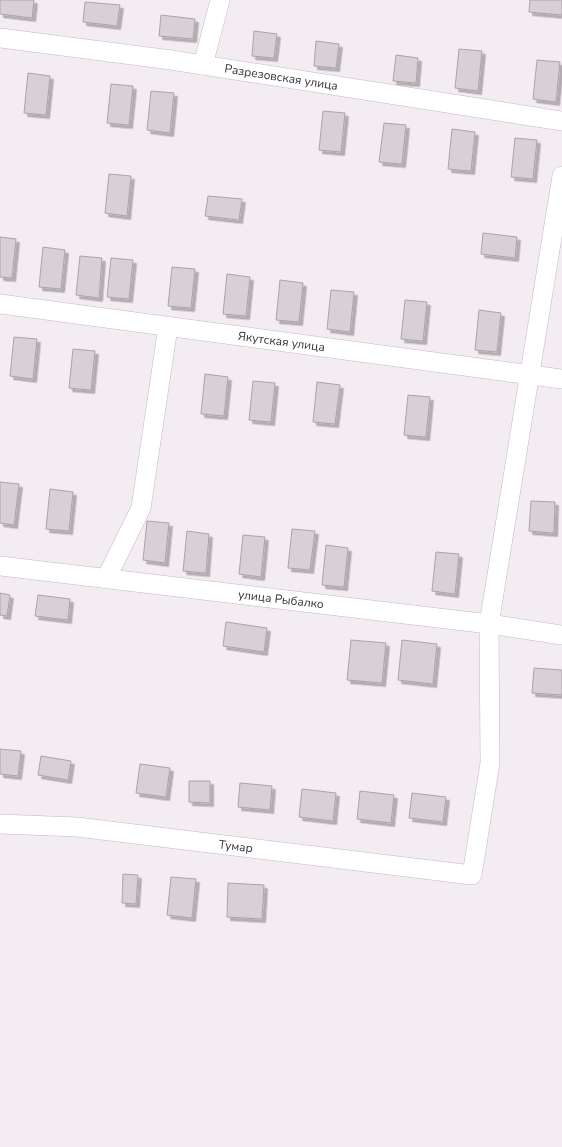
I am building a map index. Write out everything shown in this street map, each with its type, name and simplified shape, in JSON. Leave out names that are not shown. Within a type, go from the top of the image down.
[{"type":"street","points":[[203,65],[220,0]]},
{"type":"street","name":"Разрезовская улица","points":[[0,38],[203,65],[562,121]]},
{"type":"street","points":[[489,624],[562,176]]},
{"type":"street","name":"Якутская улица","points":[[0,304],[562,379]]},
{"type":"street","points":[[106,579],[141,508],[168,327]]},
{"type":"street","name":"улица Рыбалко","points":[[0,566],[489,624],[562,635]]},
{"type":"street","name":"Тумар","points":[[0,824],[77,827],[472,876],[490,763],[489,624]]},
{"type":"building","points":[[0,0],[34,0],[32,18],[0,14]]},
{"type":"building","points":[[530,0],[562,0],[562,15],[529,12]]},
{"type":"building","points":[[85,2],[120,5],[117,26],[83,22]]},
{"type":"building","points":[[161,15],[195,19],[193,39],[159,36]]},
{"type":"building","points":[[254,31],[277,34],[274,58],[252,56]]},
{"type":"building","points":[[316,41],[339,44],[336,68],[314,66]]},
{"type":"building","points":[[459,49],[482,51],[478,91],[455,88]]},
{"type":"building","points":[[396,55],[418,58],[416,83],[393,81]]},
{"type":"building","points":[[537,60],[560,62],[556,102],[533,99]]},
{"type":"building","points":[[28,73],[50,76],[46,115],[24,113]]},
{"type":"building","points":[[111,84],[133,86],[129,125],[107,123]]},
{"type":"building","points":[[151,91],[174,93],[170,133],[147,130]]},
{"type":"building","points":[[323,111],[345,113],[341,152],[319,150]]},
{"type":"building","points":[[384,123],[406,125],[402,164],[379,162]]},
{"type":"building","points":[[452,129],[475,132],[471,171],[448,169]]},
{"type":"building","points":[[515,138],[537,140],[533,179],[511,177]]},
{"type":"building","points":[[109,174],[131,176],[127,216],[105,213]]},
{"type":"building","points":[[208,196],[242,199],[239,220],[205,216]]},
{"type":"building","points":[[483,233],[517,237],[515,258],[481,254]]},
{"type":"building","points":[[0,237],[16,239],[12,278],[0,277]]},
{"type":"building","points":[[43,247],[65,250],[61,289],[39,287]]},
{"type":"building","points":[[80,256],[102,258],[99,298],[76,295]]},
{"type":"building","points":[[111,258],[133,260],[129,299],[107,297]]},
{"type":"building","points":[[172,267],[195,269],[191,308],[168,306]]},
{"type":"building","points":[[227,274],[250,277],[246,316],[223,314]]},
{"type":"building","points":[[280,280],[303,283],[299,322],[276,320]]},
{"type":"building","points":[[331,290],[354,292],[350,332],[327,329]]},
{"type":"building","points":[[405,300],[427,302],[423,341],[401,339]]},
{"type":"building","points":[[479,310],[501,313],[497,352],[475,350]]},
{"type":"building","points":[[14,337],[37,339],[33,379],[10,376]]},
{"type":"building","points":[[73,349],[95,351],[91,390],[69,388]]},
{"type":"building","points":[[205,374],[228,377],[224,416],[201,414]]},
{"type":"building","points":[[253,381],[275,383],[271,422],[249,420]]},
{"type":"building","points":[[317,382],[340,385],[335,424],[313,422]]},
{"type":"building","points":[[408,395],[430,397],[426,437],[404,435]]},
{"type":"building","points":[[0,482],[19,484],[14,525],[0,523]]},
{"type":"building","points":[[50,489],[73,492],[69,531],[46,529]]},
{"type":"building","points":[[531,501],[555,502],[554,533],[529,531]]},
{"type":"building","points":[[147,521],[169,523],[165,563],[143,560]]},
{"type":"building","points":[[292,529],[315,531],[310,570],[288,568]]},
{"type":"building","points":[[187,531],[209,534],[206,573],[183,571]]},
{"type":"building","points":[[243,535],[265,537],[261,577],[239,574]]},
{"type":"building","points":[[326,545],[348,548],[344,587],[322,585]]},
{"type":"building","points":[[436,552],[459,554],[455,594],[432,591]]},
{"type":"building","points":[[0,593],[10,595],[7,616],[0,615]]},
{"type":"building","points":[[38,595],[70,599],[68,620],[35,616]]},
{"type":"building","points":[[226,622],[267,628],[264,652],[223,646]]},
{"type":"building","points":[[351,640],[386,643],[382,683],[347,680]]},
{"type":"building","points":[[402,640],[437,644],[433,684],[398,680]]},
{"type":"building","points":[[534,668],[562,670],[562,695],[532,693]]},
{"type":"building","points":[[0,749],[21,751],[18,776],[0,774]]},
{"type":"building","points":[[41,756],[71,761],[68,780],[38,775]]},
{"type":"building","points":[[140,764],[170,768],[166,797],[136,793]]},
{"type":"building","points":[[189,781],[210,781],[210,803],[189,802]]},
{"type":"building","points":[[240,783],[272,786],[270,810],[238,807]]},
{"type":"building","points":[[302,789],[336,793],[333,821],[299,817]]},
{"type":"building","points":[[360,791],[394,795],[391,823],[357,819]]},
{"type":"building","points":[[412,793],[446,797],[443,822],[409,818]]},
{"type":"building","points":[[123,874],[138,875],[136,904],[122,903]]},
{"type":"building","points":[[171,877],[196,879],[192,918],[167,915]]},
{"type":"building","points":[[228,883],[264,885],[262,919],[227,917]]}]
